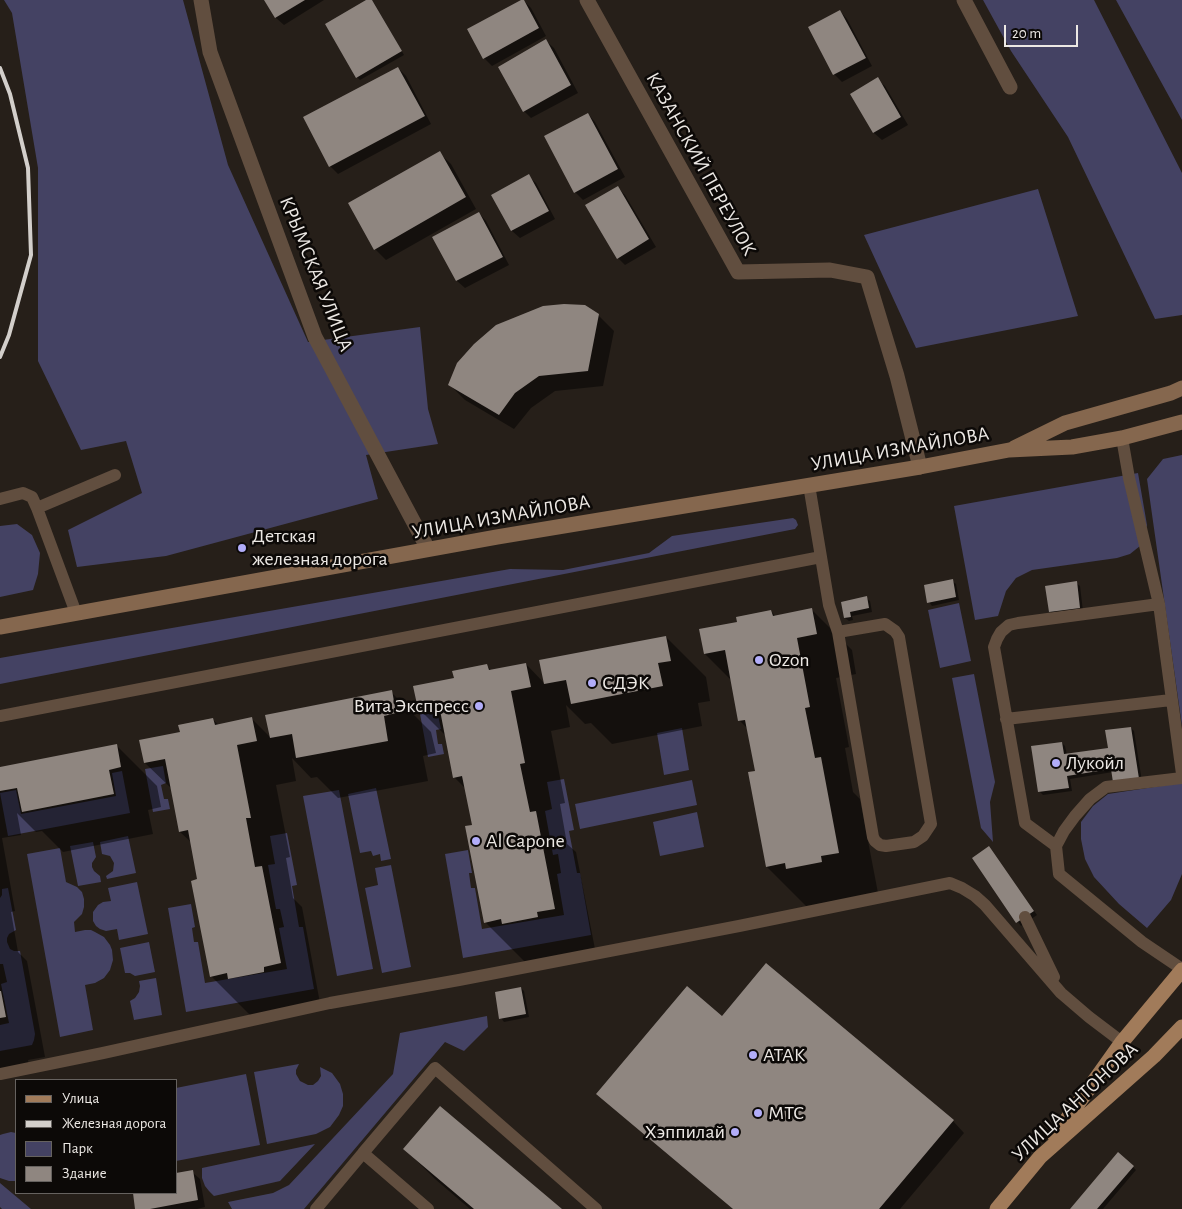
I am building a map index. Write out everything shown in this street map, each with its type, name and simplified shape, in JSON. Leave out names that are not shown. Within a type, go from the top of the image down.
[{"type":"main road","name":"УЛИЦА ИЗМАЙЛОВА","points":[[1009,450],[1066,423],[1178,391]]},
{"type":"main road","name":"УЛИЦА ИЗМАЙЛОВА","points":[[0,627],[428,549],[920,467],[1009,450],[1072,447],[1122,438],[1182,422]]},
{"type":"main road","points":[[1040,1157],[1122,1042],[1182,970]]},
{"type":"main road","name":"УЛИЦА АНТОНОВА","points":[[997,1209],[1040,1157],[1154,1056],[1182,1027]]},
{"type":"street","name":"КРЫМСКАЯ УЛИЦА","points":[[201,0],[210,52],[315,337],[428,549]]},
{"type":"street","name":"КАЗАНСКИЙ ПЕРЕУЛОК","points":[[587,0],[738,272],[830,270],[867,276],[897,376],[920,467]]},
{"type":"street","points":[[964,0],[1010,87]]},
{"type":"lane","points":[[1122,438],[1128,478],[1159,604],[1182,776],[1106,787],[1090,799],[1075,816],[1056,846],[1059,874],[1142,942],[1182,970]]},
{"type":"lane","points":[[37,508],[115,475]]},
{"type":"lane","points":[[809,485],[829,605],[838,632],[873,837],[880,845],[886,846],[914,842],[923,836],[931,824],[899,637],[895,630],[884,624],[838,632]]},
{"type":"lane","points":[[0,498],[23,493],[32,497],[76,613]]},
{"type":"lane","points":[[0,716],[821,556]]},
{"type":"lane","points":[[1056,846],[1025,823],[994,647],[1001,632],[1009,626],[1018,623],[1159,604]]},
{"type":"lane","points":[[1006,719],[1172,700]]},
{"type":"lane","points":[[0,1074],[330,1003],[749,924],[950,883],[975,896],[985,905],[1061,993],[1122,1042]]},
{"type":"lane","points":[[1025,917],[1061,993]]},
{"type":"lane","points":[[316,1209],[435,1068],[596,1209]]},
{"type":"lane","points":[[362,1154],[428,1209]]},
{"type":"green space","points":[[4,0],[183,0],[228,165],[308,342],[420,327],[428,409],[438,444],[366,455],[378,499],[166,556],[77,567],[68,530],[142,493],[126,441],[81,450],[38,361],[38,168],[12,13]]},
{"type":"green space","points":[[983,0],[1094,0],[1182,173],[1182,315],[1155,319],[1068,137],[1011,51]]},
{"type":"green space","points":[[1116,0],[1182,0],[1182,120]]},
{"type":"green space","points":[[1038,189],[1078,316],[916,348],[864,235]]},
{"type":"green space","points":[[1182,455],[1182,726],[1147,479],[1163,459]]},
{"type":"green space","points":[[1138,473],[1147,525],[1145,536],[1140,546],[1130,554],[1117,558],[1032,570],[1016,578],[1006,591],[998,616],[975,620],[954,506]]},
{"type":"green space","points":[[793,518],[798,525],[795,529],[0,684],[0,658],[510,569],[563,570],[649,553],[672,536]]},
{"type":"green space","points":[[17,524],[32,535],[40,553],[38,574],[33,590],[0,597],[0,526]]},
{"type":"green space","points":[[959,603],[971,661],[940,668],[928,610]]},
{"type":"green space","points":[[974,674],[995,782],[990,802],[993,842],[981,828],[952,678]]},
{"type":"green space","points":[[437,711],[441,729],[436,730],[438,744],[442,744],[444,754],[428,757],[420,714]]},
{"type":"green space","points":[[682,728],[689,770],[664,775],[657,733]]},
{"type":"green space","points":[[163,766],[166,783],[161,785],[164,799],[168,799],[170,809],[153,812],[145,769]]},
{"type":"green space","points":[[122,771],[130,813],[8,836],[0,793],[16,790],[21,814],[116,796],[112,773]]},
{"type":"green space","points":[[564,779],[574,830],[569,831],[577,873],[580,873],[591,935],[463,958],[445,854],[468,850],[472,873],[469,873],[471,888],[475,888],[482,929],[564,915],[557,874],[561,873],[558,854],[553,855],[545,811],[552,809],[547,782]]},
{"type":"green space","points":[[692,780],[697,805],[580,829],[575,804]]},
{"type":"green space","points":[[1182,784],[1182,874],[1171,900],[1147,928],[1119,904],[1094,877],[1085,859],[1081,839],[1081,822],[1093,806],[1108,794]]},
{"type":"green space","points":[[376,788],[391,859],[381,861],[380,854],[373,856],[371,851],[360,853],[348,794]]},
{"type":"green space","points":[[339,790],[373,969],[337,976],[303,796]]},
{"type":"green space","points":[[697,812],[704,847],[660,856],[653,822]]},
{"type":"green space","points":[[287,833],[297,885],[292,886],[299,927],[303,927],[314,989],[186,1012],[168,908],[191,904],[195,927],[192,928],[194,942],[198,942],[205,983],[287,969],[279,928],[284,927],[280,909],[276,909],[268,865],[275,864],[270,836]]},
{"type":"green space","points":[[128,836],[136,873],[107,879],[106,876],[113,871],[114,863],[110,856],[102,854],[100,842]]},
{"type":"green space","points":[[93,842],[96,857],[92,867],[100,876],[101,882],[78,886],[70,846]]},
{"type":"green space","points":[[60,848],[66,882],[77,887],[82,892],[84,899],[82,914],[74,922],[75,932],[91,930],[104,937],[112,950],[113,960],[110,970],[104,978],[95,983],[85,985],[93,1030],[60,1037],[27,854]]},
{"type":"green space","points":[[391,865],[411,967],[382,973],[365,888],[378,885],[375,868]]},
{"type":"green space","points":[[137,882],[148,934],[119,940],[117,929],[106,931],[96,926],[93,921],[93,912],[98,905],[111,901],[108,888]]},
{"type":"green space","points":[[8,888],[16,930],[9,934],[7,942],[10,949],[20,951],[35,1034],[32,1045],[0,1051],[0,1025],[9,1023],[1,984],[7,982],[3,964],[0,964],[0,898],[2,889]]},
{"type":"green space","points":[[149,942],[155,972],[135,976],[125,973],[120,948]]},
{"type":"green space","points":[[156,978],[162,1015],[134,1020],[130,1001],[139,992],[139,981]]},
{"type":"green space","points":[[487,1016],[488,1027],[464,1051],[445,1042],[304,1209],[232,1209],[228,1202],[273,1193],[289,1185],[393,1074],[400,1033]]},
{"type":"green space","points":[[299,1064],[296,1074],[300,1081],[308,1085],[313,1085],[318,1081],[321,1076],[320,1067],[332,1073],[340,1084],[343,1094],[343,1106],[330,1127],[316,1134],[267,1144],[254,1072]]},
{"type":"green space","points":[[246,1074],[260,1145],[178,1161],[178,1088]]},
{"type":"green space","points":[[15,1133],[15,1181],[0,1178],[0,1135]]},
{"type":"green space","points":[[315,1144],[280,1181],[214,1196],[205,1186],[202,1178],[202,1168]]},
{"type":"green space","points":[[0,1183],[31,1209],[2,1209],[0,1207]]},
{"type":"building","points":[[264,0],[305,0],[275,18]]},
{"type":"building","points":[[366,0],[372,0],[402,51],[356,78],[325,24]]},
{"type":"building","points":[[524,0],[539,28],[483,59],[467,29]]},
{"type":"building","points":[[840,10],[866,58],[833,75],[808,27]]},
{"type":"building","points":[[546,39],[571,85],[523,112],[498,67]]},
{"type":"building","points":[[398,67],[425,116],[329,167],[303,117]]},
{"type":"building","points":[[878,77],[901,117],[873,133],[850,94]]},
{"type":"building","points":[[588,113],[618,169],[574,193],[544,136]]},
{"type":"building","points":[[440,151],[466,197],[374,250],[348,203]]},
{"type":"building","points":[[529,174],[549,211],[511,231],[491,195]]},
{"type":"building","points":[[618,186],[649,239],[617,259],[585,205]]},
{"type":"building","points":[[479,212],[503,257],[456,281],[432,237]]},
{"type":"building","points":[[585,305],[599,314],[588,371],[539,376],[515,393],[499,415],[448,385],[457,363],[474,344],[496,325],[543,306]]},
{"type":"building","points":[[953,579],[956,597],[927,603],[924,585]]},
{"type":"building","points":[[1077,581],[1080,608],[1049,612],[1045,586]]},
{"type":"building","points":[[867,596],[869,608],[850,612],[851,617],[844,618],[841,602]]},
{"type":"building","points":[[812,608],[817,634],[797,638],[810,707],[805,708],[815,758],[821,757],[839,853],[821,856],[822,862],[786,869],[785,863],[766,867],[748,772],[755,771],[745,720],[738,721],[725,650],[704,654],[699,629],[737,622],[736,617],[771,610],[773,616]]},
{"type":"building","points":[[666,636],[671,661],[658,663],[663,686],[571,704],[566,680],[544,684],[539,660]]},
{"type":"building","points":[[526,663],[531,687],[511,691],[525,763],[520,764],[530,812],[536,811],[555,909],[537,912],[538,917],[502,924],[501,919],[484,923],[465,826],[472,825],[462,776],[453,778],[439,705],[418,709],[413,686],[454,678],[452,671],[487,664],[489,670]]},
{"type":"building","points":[[392,690],[396,713],[384,716],[388,741],[296,758],[292,734],[270,738],[265,715]]},
{"type":"building","points":[[252,717],[257,741],[237,745],[251,818],[246,818],[255,867],[262,866],[281,963],[264,967],[264,972],[228,979],[227,973],[210,977],[191,881],[197,879],[188,830],[179,832],[165,759],[144,763],[139,740],[180,732],[178,725],[213,718],[215,725]]},
{"type":"building","points":[[1131,727],[1140,785],[1114,789],[1111,769],[1067,776],[1069,788],[1038,792],[1031,746],[1062,742],[1064,754],[1108,748],[1105,730]]},
{"type":"building","points":[[117,744],[121,767],[109,770],[114,794],[22,812],[17,788],[0,791],[0,767]]},
{"type":"building","points":[[989,846],[1034,911],[1016,923],[972,858]]},
{"type":"building","name":"АТАК","points":[[766,963],[954,1120],[879,1209],[733,1209],[596,1094],[687,986],[722,1016]]},
{"type":"building","points":[[521,987],[526,1014],[499,1019],[495,992]]},
{"type":"building","points":[[0,991],[6,1017],[0,1018]]},
{"type":"building","points":[[440,1106],[562,1209],[474,1209],[403,1149]]},
{"type":"building","points":[[1118,1152],[1134,1166],[1097,1209],[1070,1209]]},
{"type":"building","points":[[193,1170],[198,1200],[150,1209],[135,1209],[133,1194],[178,1194],[178,1173]]},
{"type":"railway","points":[[0,68],[10,94],[28,168],[31,255],[9,335],[0,357]]},
{"type":"place","name":"Детская железная дорога","points":[[242,548]]},
{"type":"place","name":"Ozon","points":[[759,660]]},
{"type":"place","name":"СДЭК","points":[[592,683]]},
{"type":"place","name":"Вита Экспресс","points":[[479,706]]},
{"type":"place","name":"Лукойл","points":[[1056,763]]},
{"type":"place","name":"Al Capone","points":[[476,841]]},
{"type":"place","name":"АТАК","points":[[753,1055]]},
{"type":"place","name":"МТС","points":[[758,1113]]},
{"type":"place","name":"Хэппилай","points":[[735,1132]]}]
